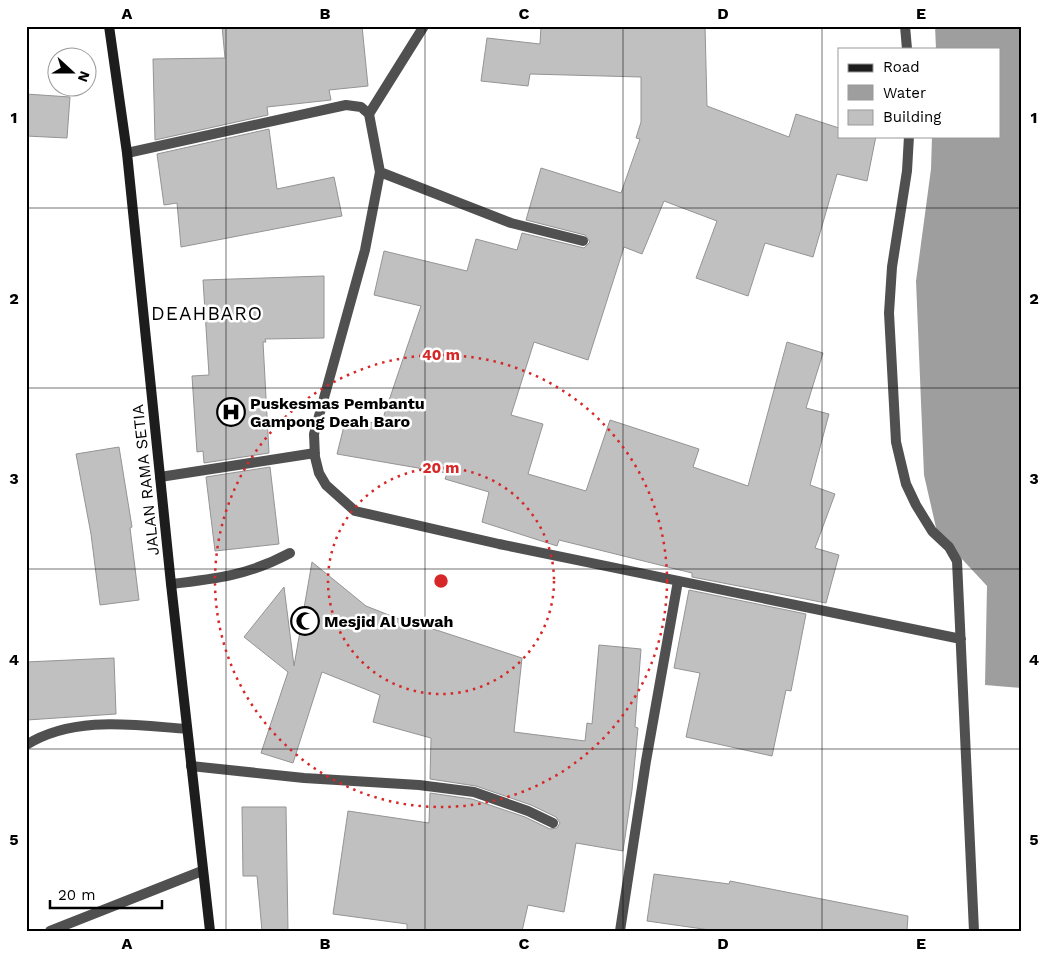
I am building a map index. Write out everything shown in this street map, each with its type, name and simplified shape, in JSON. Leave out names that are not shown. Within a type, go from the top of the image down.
[{"type":"street","name":"JALAN RAMA SETIA","points":[[109,26],[128,153],[171,584],[210,931]]},
{"type":"street","points":[[369,114],[424,26]]},
{"type":"street","points":[[905,26],[906,48]]},
{"type":"street","points":[[128,153],[346,105],[361,107],[369,114],[380,172],[365,250],[314,434],[314,453],[319,473],[326,485],[355,510],[499,544],[961,639]]},
{"type":"street","points":[[909,138],[907,171],[892,267],[889,313],[896,442],[906,484],[916,505],[932,531],[949,547],[957,561],[974,931]]},
{"type":"street","points":[[380,172],[512,223],[583,241]]},
{"type":"street","points":[[160,477],[314,453]]},
{"type":"street","points":[[171,584],[223,578],[250,572],[290,553]]},
{"type":"street","points":[[620,931],[646,761],[678,581]]},
{"type":"street","points":[[26,745],[38,738],[65,728],[92,724],[187,729]]},
{"type":"street","points":[[191,766],[304,778],[419,785],[474,792],[528,811],[553,823]]},
{"type":"street","points":[[50,931],[202,871]]},
{"type":"water","points":[[935,26],[1022,26],[1022,688],[985,685],[987,586],[937,532],[924,475],[916,281],[931,169],[932,138],[1000,138],[1000,48],[936,48]]},
{"type":"building","points":[[222,26],[362,26],[368,86],[329,90],[331,100],[267,107],[268,115],[155,140],[153,59],[225,58]]},
{"type":"building","points":[[541,26],[705,26],[707,106],[789,137],[796,114],[838,128],[838,138],[876,138],[867,181],[837,174],[813,257],[765,243],[748,296],[696,278],[717,221],[664,201],[642,254],[624,247],[588,360],[534,342],[511,415],[543,424],[528,474],[586,491],[610,420],[699,449],[693,467],[748,486],[787,342],[823,353],[806,408],[829,414],[810,485],[835,494],[815,548],[839,555],[826,603],[692,577],[692,573],[559,540],[557,546],[482,522],[489,492],[445,479],[447,473],[337,454],[346,418],[381,424],[421,306],[374,295],[384,251],[467,271],[476,239],[517,250],[522,233],[584,248],[590,242],[585,235],[526,220],[541,168],[621,193],[640,139],[636,138],[641,122],[641,77],[530,74],[528,86],[481,81],[487,38],[540,44]]},
{"type":"building","points":[[26,94],[48,96],[48,98],[70,98],[67,138],[26,136]]},
{"type":"building","points":[[269,129],[277,189],[334,177],[342,216],[181,247],[177,203],[164,205],[157,154]]},
{"type":"building","points":[[324,276],[324,338],[265,339],[266,342],[263,342],[269,453],[204,463],[203,451],[197,452],[192,376],[209,375],[203,280]]},
{"type":"building","points":[[119,447],[132,527],[130,528],[139,600],[100,605],[91,534],[76,454]]},
{"type":"building","points":[[270,467],[279,544],[215,551],[206,477]]},
{"type":"building","points":[[312,562],[366,606],[414,625],[415,623],[522,658],[514,732],[585,741],[587,723],[592,724],[599,645],[641,649],[635,727],[638,728],[632,790],[623,851],[576,843],[564,912],[528,905],[522,931],[407,931],[407,924],[333,914],[348,811],[429,823],[430,793],[472,799],[525,817],[550,829],[557,828],[560,823],[556,817],[531,805],[476,786],[430,779],[431,738],[373,722],[380,695],[322,672],[293,763],[261,753],[288,672],[244,637],[284,587],[294,666]]},
{"type":"building","points":[[689,590],[806,614],[791,691],[786,690],[772,756],[686,737],[700,673],[674,668]]},
{"type":"building","points":[[114,658],[116,714],[27,720],[26,662]]},
{"type":"building","points":[[242,807],[286,807],[288,931],[262,931],[257,876],[243,876]]},
{"type":"building","points":[[654,874],[729,884],[730,881],[908,916],[907,931],[717,931],[647,921]]},
{"type":"place","name":"Puskesmas Pembantu Gampong Deah Baro","points":[[231,412]]},
{"type":"place","name":"Mesjid Al Uswah","points":[[305,621]]},
{"type":"district","name":"DEAHBARO","points":[[207,313]]}]
